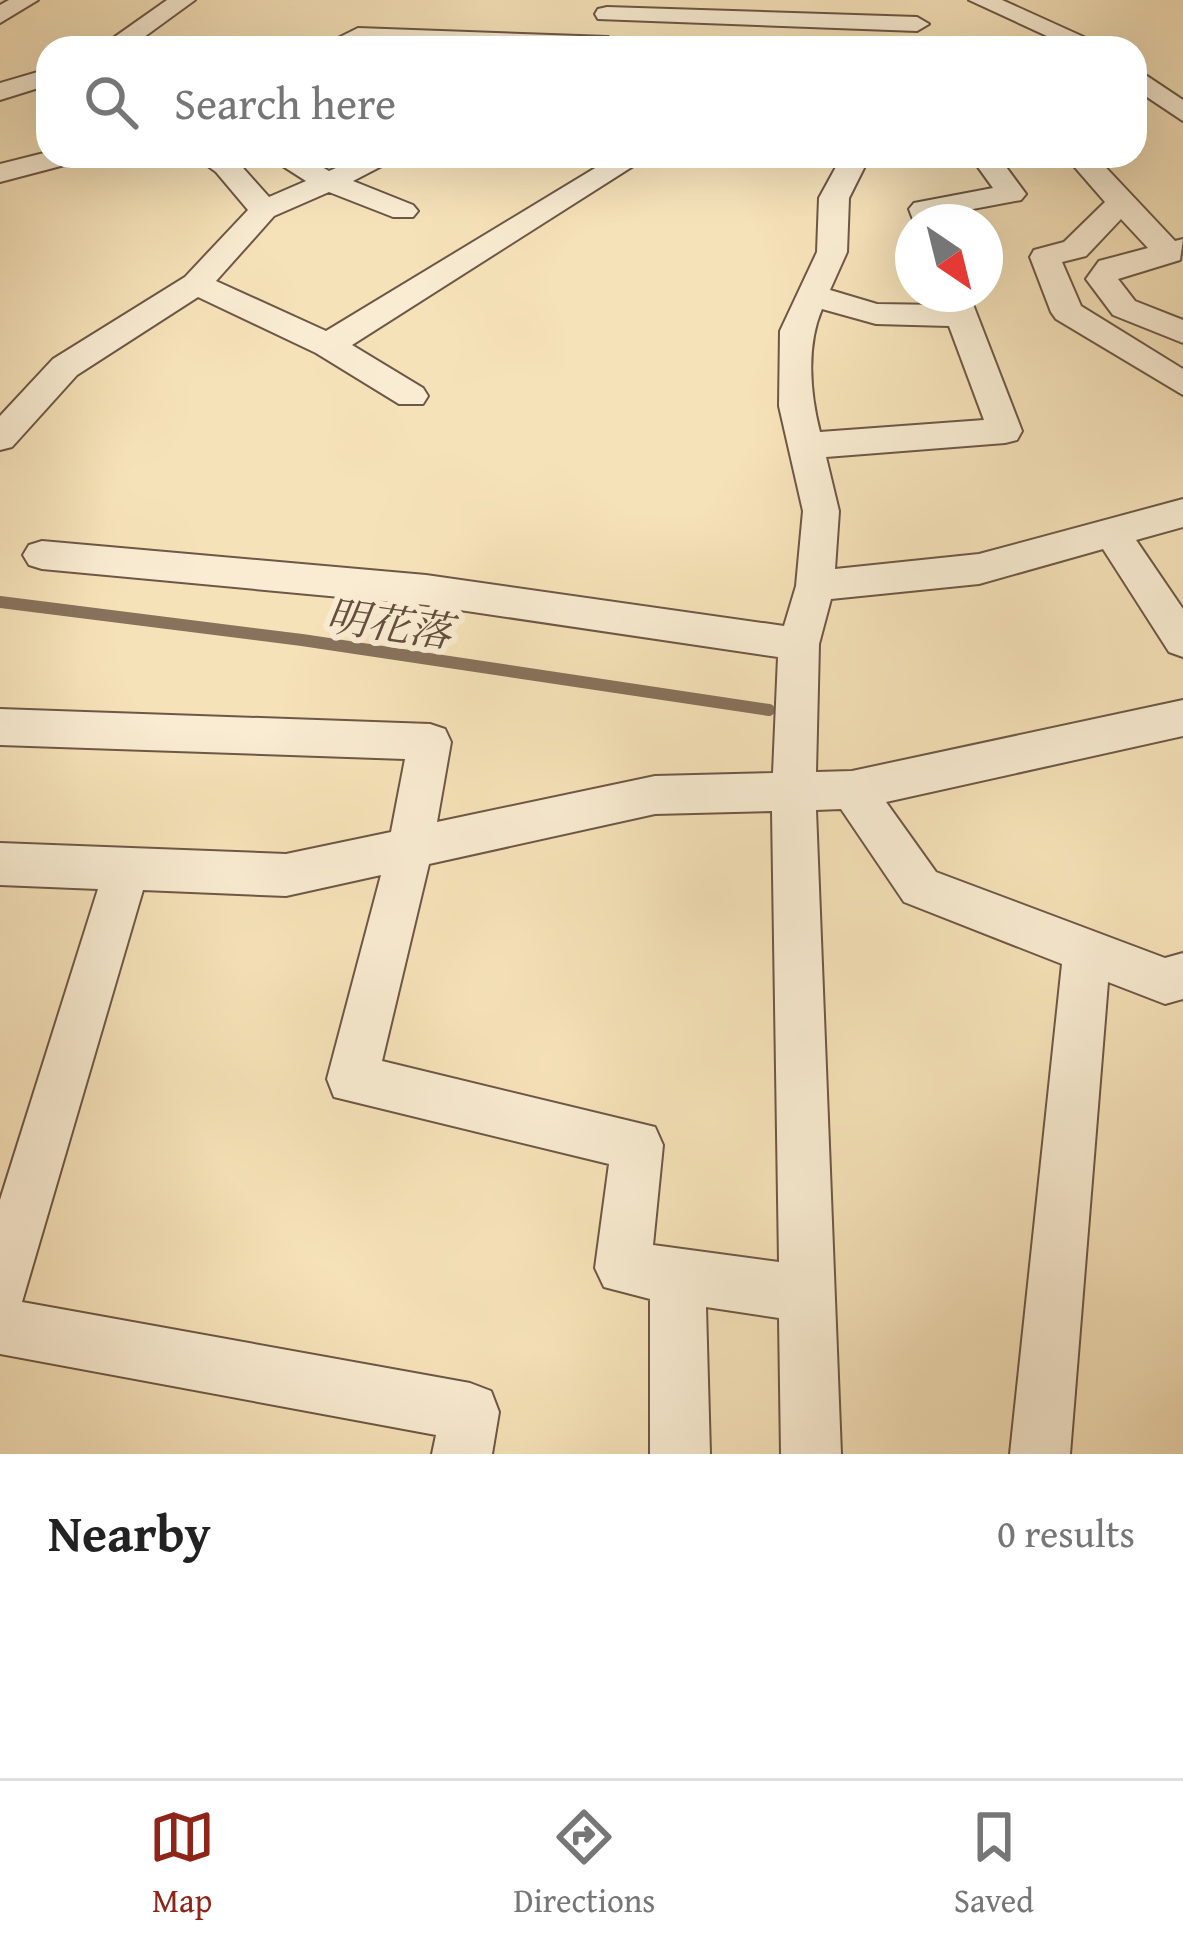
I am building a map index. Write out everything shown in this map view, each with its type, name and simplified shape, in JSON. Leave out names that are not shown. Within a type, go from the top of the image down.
[{"type":"street","points":[[0,16],[26,0]]},
{"type":"street","points":[[130,36],[183,0]]},
{"type":"street","points":[[607,7],[912,36],[934,0]]},
{"type":"street","points":[[981,0],[1067,36]]},
{"type":"street","points":[[348,36],[361,27],[521,36]]},
{"type":"street","points":[[0,92],[36,81]]},
{"type":"street","points":[[1147,85],[1183,113]]},
{"type":"street","points":[[0,173],[36,164]]},
{"type":"street","points":[[228,168],[264,209]]},
{"type":"street","points":[[302,168],[403,211]]},
{"type":"street","points":[[0,438],[65,367],[196,284],[264,209],[359,168]]},
{"type":"street","points":[[328,345],[616,168]]},
{"type":"street","points":[[811,1454],[794,792],[799,644],[815,586],[821,511],[796,406],[796,331],[832,252],[834,198],[850,168]]},
{"type":"street","points":[[953,204],[1011,194],[993,168]]},
{"type":"street","points":[[1091,168],[1176,250]]},
{"type":"street","points":[[1124,200],[1075,249],[1046,257],[1067,312],[1183,384]]},
{"type":"street","points":[[1176,250],[1110,268],[1102,279],[1124,308],[1183,332]]},
{"type":"street","points":[[196,284],[328,345],[411,396]]},
{"type":"street","points":[[812,295],[876,314],[895,312]]},
{"type":"street","points":[[806,446],[1005,431],[960,312]]},
{"type":"street","points":[[815,586],[979,569],[1183,513]]},
{"type":"street","points":[[1112,533],[1183,641]]},
{"type":"street","points":[[42,555],[426,590],[799,644]]},
{"type":"street","points":[[0,864],[286,875],[655,795],[852,790],[1183,718]]},
{"type":"street","points":[[0,727],[430,742],[410,851],[352,1079],[638,1145],[623,1268],[807,1294]]},
{"type":"street","points":[[852,790],[920,887],[1165,981],[1183,976]]},
{"type":"street","points":[[0,1289],[127,868]]},
{"type":"street","points":[[1040,1454],[1087,950]]},
{"type":"street","points":[[677,1276],[680,1454]]},
{"type":"street","points":[[0,1326],[470,1412],[462,1454]]},
{"type":"waterway","name":"明花落","points":[[0,602],[302,640],[769,710]]}]
